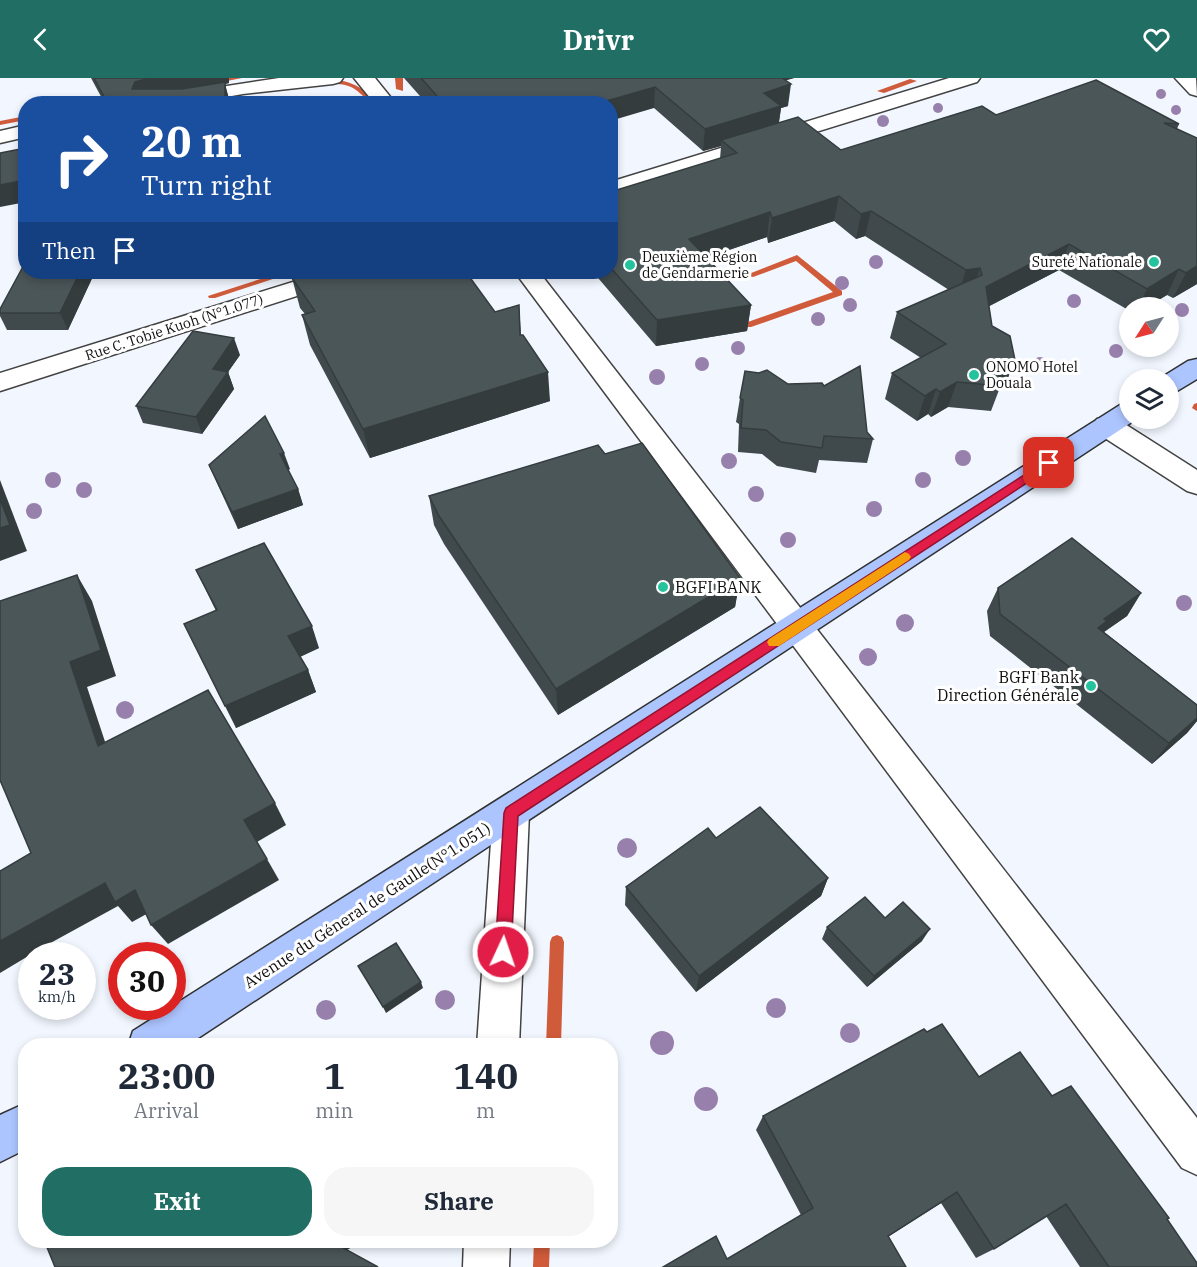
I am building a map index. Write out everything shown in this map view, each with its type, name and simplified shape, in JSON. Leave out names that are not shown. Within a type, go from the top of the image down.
[{"type":"main road","points":[[1179,378],[1197,367]]},
{"type":"main road","name":"Avenue du Géneral de Gaulle(N°1.051)","points":[[160,1038],[799,627],[1118,418]]},
{"type":"main road","points":[[0,1140],[18,1129]]},
{"type":"street","points":[[196,96],[243,88],[333,78]]},
{"type":"street","points":[[364,78],[379,96]]},
{"type":"street","points":[[618,187],[970,78]]},
{"type":"street","points":[[1185,78],[1197,90]]},
{"type":"street","points":[[0,137],[18,133]]},
{"type":"street","name":"Rue C. Tobie Kuoh (N°1.077)","points":[[0,382],[326,279]]},
{"type":"street","points":[[532,279],[1197,1153]]},
{"type":"street","points":[[1118,418],[1197,484]]},
{"type":"street","points":[[498,1038],[511,813]]},
{"type":"street","points":[[486,1267],[487,1248]]},
{"type":"building","points":[[94,78],[150,78],[135,82],[132,89],[182,89],[225,82],[225,96],[104,96]]},
{"type":"building","points":[[421,78],[782,78],[791,84],[764,93],[781,106],[705,129],[655,87],[618,98],[437,96]]},
{"type":"building","points":[[1096,80],[1179,124],[1164,123],[1197,138],[1197,266],[1186,273],[1179,269],[1147,289],[1069,244],[986,287],[992,326],[1010,336],[1015,360],[998,372],[1000,386],[957,382],[940,392],[936,389],[925,396],[892,373],[946,344],[897,312],[982,275],[980,268],[966,270],[871,211],[861,214],[839,196],[772,218],[770,212],[689,239],[751,305],[657,320],[618,276],[618,190],[737,153],[721,140],[798,117],[841,150],[982,106],[996,115]]},
{"type":"building","points":[[18,150],[18,182],[0,185],[0,153]]},
{"type":"building","points":[[18,276],[18,279],[77,279],[60,313],[0,313]]},
{"type":"building","points":[[293,279],[471,279],[495,312],[519,305],[520,335],[523,335],[548,372],[363,429],[302,315],[315,311]]},
{"type":"building","points":[[193,331],[234,338],[213,369],[228,372],[196,417],[136,406]]},
{"type":"building","points":[[860,366],[867,432],[873,439],[824,436],[822,448],[781,442],[766,430],[741,428],[743,400],[740,398],[745,371],[759,373],[767,370],[788,384],[822,383],[824,386]]},
{"type":"building","points":[[265,416],[284,453],[280,454],[298,489],[232,512],[209,465]]},
{"type":"building","points":[[642,443],[740,578],[556,689],[439,516],[429,496],[598,445],[605,454]]},
{"type":"building","points":[[0,499],[10,525],[0,528]]},
{"type":"building","points":[[1072,538],[1141,593],[1104,619],[1107,621],[1098,628],[1197,705],[1197,718],[1169,743],[1000,614],[998,588]]},
{"type":"building","points":[[264,543],[312,626],[288,636],[308,670],[225,706],[184,624],[217,610],[196,570]]},
{"type":"building","points":[[77,575],[101,650],[70,662],[98,746],[208,690],[275,803],[244,820],[267,859],[151,925],[135,890],[115,902],[105,883],[0,941],[0,871],[31,853],[0,780],[0,601]]},
{"type":"building","points":[[760,807],[828,878],[699,976],[626,887],[708,828],[716,838]]},
{"type":"building","points":[[865,897],[885,918],[903,902],[930,929],[874,976],[827,927]]},
{"type":"building","points":[[396,943],[421,982],[383,1007],[358,966]]},
{"type":"building","points":[[942,1024],[979,1077],[1020,1052],[1052,1096],[1071,1086],[1169,1218],[1167,1219],[1197,1263],[1197,1267],[1109,1267],[1066,1204],[994,1249],[957,1192],[888,1236],[906,1267],[663,1267],[716,1236],[727,1259],[813,1208],[763,1116],[924,1029],[927,1032]]},
{"type":"building","points":[[47,1248],[343,1248],[378,1267],[55,1267]]},
{"type":"waterway","points":[[212,82],[238,78]]},
{"type":"waterway","points":[[399,78],[400,89]]},
{"type":"waterway","points":[[325,81],[340,81],[353,85],[368,96]]},
{"type":"waterway","points":[[881,91],[913,81]]},
{"type":"waterway","points":[[0,123],[18,120]]},
{"type":"waterway","points":[[748,325],[839,293],[797,258],[750,275]]},
{"type":"waterway","points":[[212,296],[267,279]]},
{"type":"waterway","points":[[553,1038],[557,942]]},
{"type":"waterway","points":[[541,1267],[542,1248]]},
{"type":"slow traffic","points":[[774,642],[905,557]]},
{"type":"place","name":"Sureté Nationale","points":[[1154,262]]},
{"type":"place","name":"Deuxième Région de Gendarmerie","points":[[630,265]]},
{"type":"place","name":"ONOMO Hotel Douala","points":[[974,375]]},
{"type":"place","name":"BGFI BANK","points":[[663,587]]},
{"type":"place","name":"BGFI Bank Direction Générale","points":[[1091,686]]},
{"type":"route","points":[[503,952],[511,813],[1049,463]]}]
